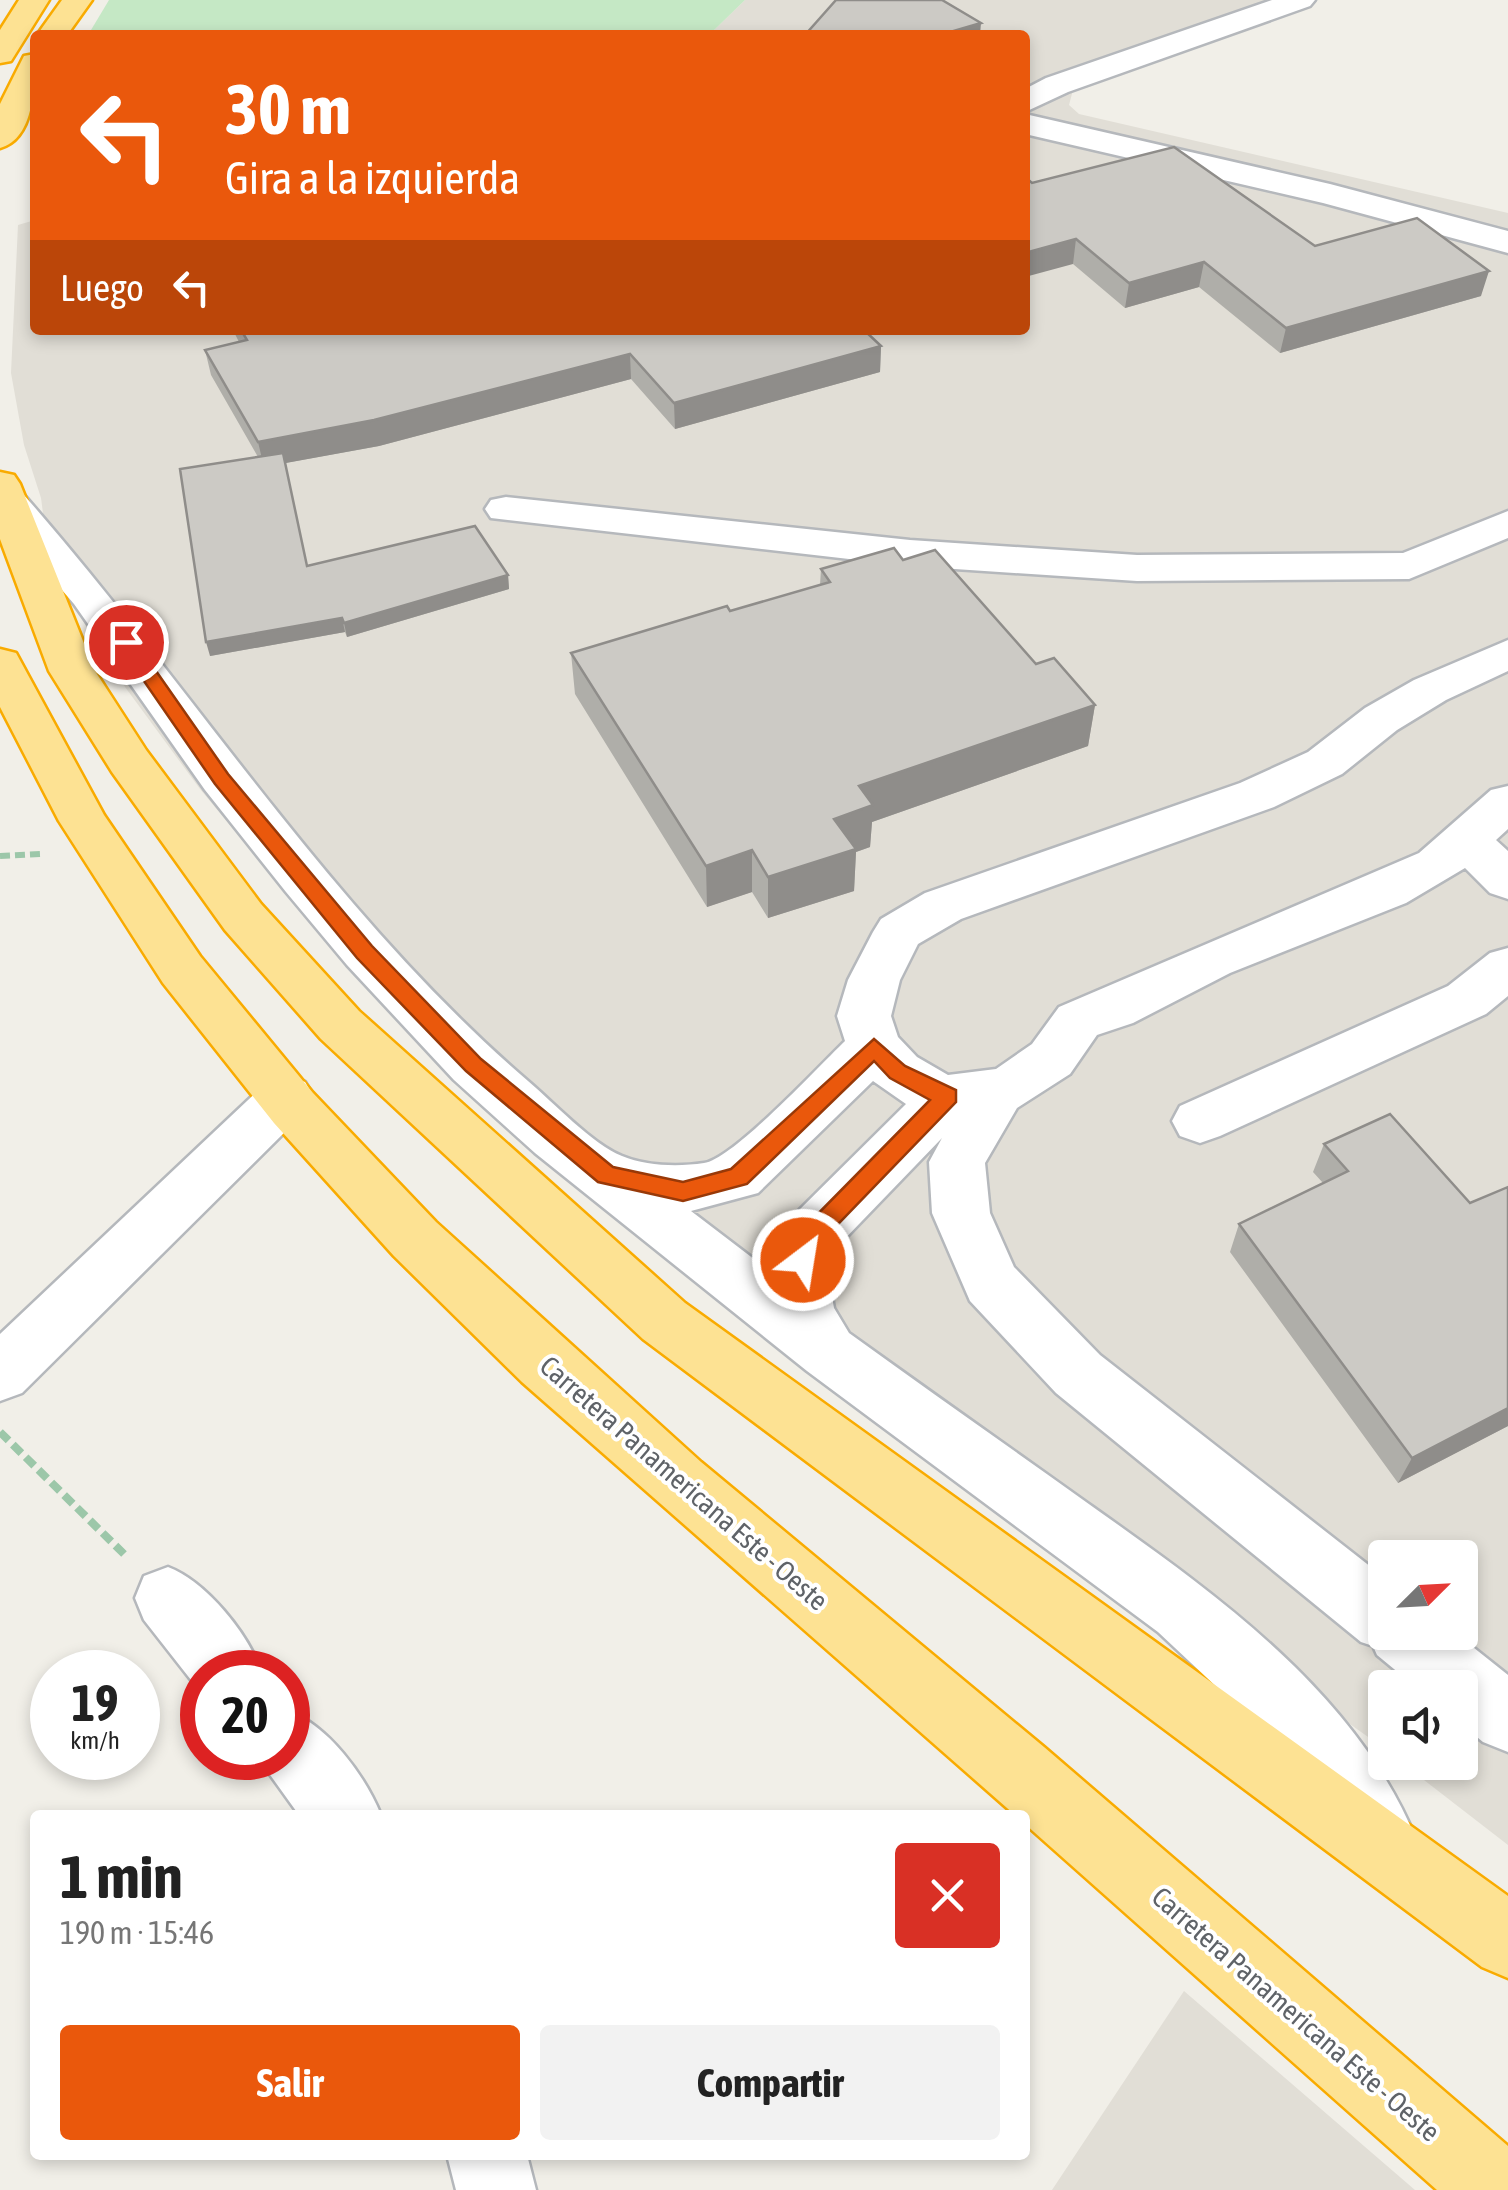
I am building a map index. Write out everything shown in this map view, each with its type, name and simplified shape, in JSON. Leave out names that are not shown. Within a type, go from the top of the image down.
[{"type":"highway","points":[[0,54],[34,0]]},
{"type":"highway","points":[[56,30],[77,0]]},
{"type":"highway","points":[[0,138],[30,74]]},
{"type":"highway","points":[[1,490],[72,671],[128,761],[243,917],[340,1025],[664,1321],[1508,1941]]},
{"type":"highway","name":"Carretera Panamericana Este - Oeste","points":[[0,663],[34,740],[80,820],[224,1028],[474,1298],[675,1481],[960,1721],[1497,2190]]},
{"type":"street","points":[[1030,99],[1057,85],[1300,0]]},
{"type":"street","points":[[1030,125],[1330,194],[1508,242]]},
{"type":"street","points":[[1,490],[90,595],[222,779],[364,952],[474,1065],[829,1352],[1182,1610],[1262,1683],[1341,1774],[1386,1850]]},
{"type":"street","points":[[506,509],[910,553],[1137,568],[1409,566],[1508,524]]},
{"type":"street","points":[[1508,654],[1430,690],[1381,719],[1325,763],[1256,795],[943,906],[899,932],[874,980],[864,1016],[874,1048],[898,1072],[927,1090],[973,1093],[1009,1089],[1050,1060],[1078,1021],[1114,1009],[1212,960],[1388,890],[1436,865],[1508,802]]},
{"type":"street","points":[[1465,838],[1508,881]]},
{"type":"street","points":[[1200,1122],[1467,1000],[1508,968]]},
{"type":"street","points":[[606,1175],[683,1191],[738,1177],[874,1048]]},
{"type":"street","points":[[829,1352],[805,1314],[799,1280],[808,1240],[973,1093]]},
{"type":"street","points":[[973,1093],[957,1162],[960,1213],[991,1283],[1078,1374],[1368,1606]]},
{"type":"street","points":[[0,1374],[286,1096]]},
{"type":"street","points":[[168,1598],[210,1650]]},
{"type":"street","points":[[1423,1650],[1508,1718]]},
{"type":"street","points":[[310,1772],[341,1810]]},
{"type":"street","points":[[488,2160],[496,2190]]},
{"type":"path","points":[[0,1432],[168,1598]]},
{"type":"shaded area","points":[[745,0],[1308,0],[1074,86],[1069,105],[1079,114],[1508,213],[1508,1845],[1424,1780],[1478,1780],[1478,1670],[1368,1670],[1368,1737],[543,1151],[345,964],[200,789],[103,657],[49,559],[41,498],[24,445],[11,373],[18,225],[30,221],[30,335],[1030,335],[1030,30],[714,30]]},
{"type":"shaded area","points":[[1184,1991],[1415,2190],[1052,2190]]},
{"type":"green space","points":[[109,0],[745,0],[714,30],[91,30]]},
{"type":"building","points":[[836,0],[942,0],[981,23],[957,30],[809,30]]},
{"type":"building","points":[[1174,147],[1315,246],[1417,218],[1489,271],[1286,328],[1204,262],[1129,283],[1076,239],[1030,252],[1032,183]]},
{"type":"building","points":[[244,335],[869,335],[881,346],[674,403],[630,354],[374,420],[258,442],[205,350],[247,340]]},
{"type":"building","points":[[283,453],[307,566],[475,526],[508,575],[344,623],[342,618],[206,642],[180,469]]},
{"type":"building","points":[[894,548],[903,560],[935,550],[1036,664],[1054,658],[1095,705],[859,786],[873,805],[834,819],[856,849],[768,877],[752,850],[706,866],[571,653],[727,606],[730,611],[830,582],[821,569]]},
{"type":"building","points":[[1390,1114],[1470,1203],[1508,1187],[1508,1408],[1412,1458],[1239,1224],[1348,1171],[1324,1144]]},
{"type":"route","points":[[126,642],[222,779],[364,952],[474,1065],[606,1175],[683,1191],[710,1188],[738,1177],[874,1048],[898,1072],[927,1090],[948,1096],[808,1240],[803,1260]]}]
